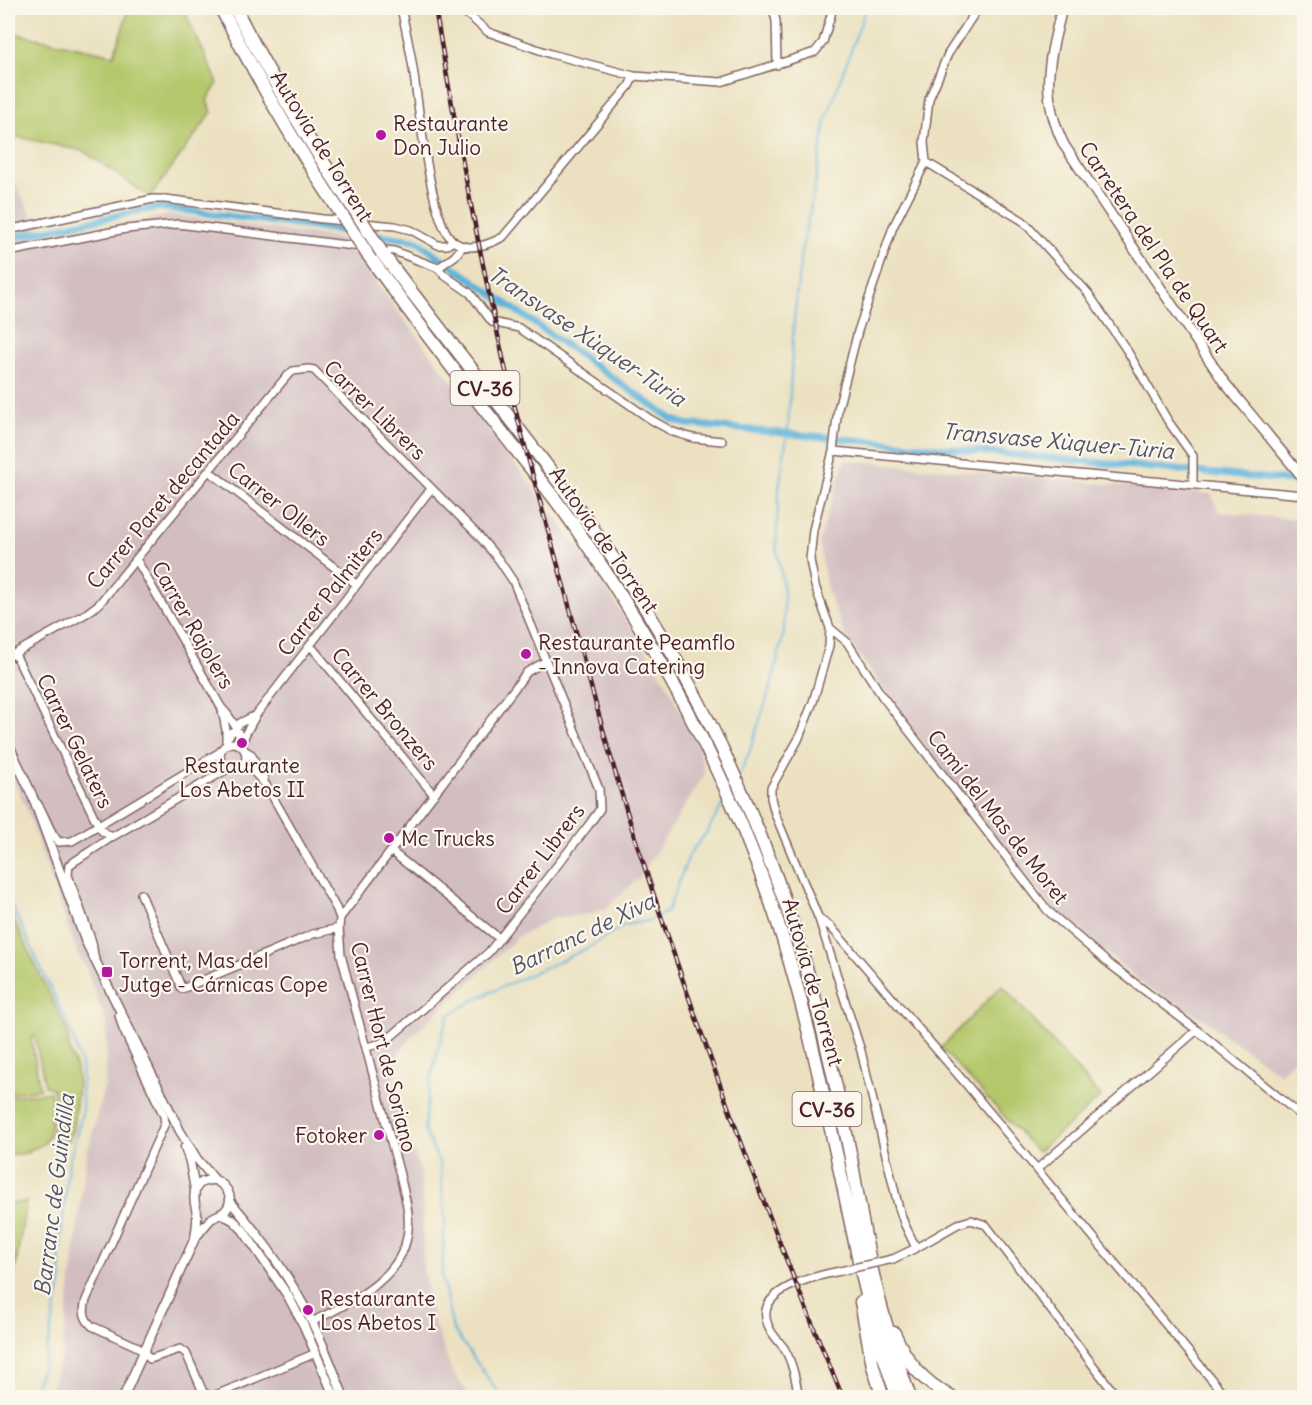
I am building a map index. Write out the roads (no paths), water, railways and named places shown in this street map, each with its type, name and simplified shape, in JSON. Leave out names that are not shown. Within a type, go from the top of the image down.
[{"type":"highway","name":"Autovia de Torrent","points":[[221,8],[253,70],[303,157],[366,252],[416,321],[578,532],[654,648],[711,757],[741,825],[773,910],[795,979],[813,1047],[864,1287],[885,1362],[898,1398]]},
{"type":"highway","name":"Autovia de Torrent","points":[[235,8],[264,65],[315,151],[382,253],[566,493],[629,582],[687,681],[721,747],[751,814],[786,906],[808,974],[826,1045],[875,1285],[910,1398]]},
{"type":"highway","points":[[808,974],[832,1045],[894,1335],[909,1362],[930,1385],[952,1398]]},
{"type":"highway","points":[[813,1047],[820,1099],[871,1355],[883,1398]]},
{"type":"main road","name":"Carretera del Pla de Quart","points":[[1062,8],[1048,76],[1048,101],[1054,124],[1064,145],[1197,346],[1305,479]]},
{"type":"street","points":[[401,8],[440,221],[445,232],[453,241],[463,246],[474,247],[503,237],[599,123],[629,86],[634,76]]},
{"type":"street","points":[[773,8],[776,21],[777,65]]},
{"type":"street","points":[[459,12],[467,14],[488,32],[551,54],[634,76],[722,82],[815,52],[823,42],[833,8]]},
{"type":"street","points":[[916,1248],[898,1205],[861,1051],[819,919],[775,814],[771,788],[798,740],[813,702],[829,646],[830,628],[815,586],[810,560],[813,530],[834,447],[838,409],[858,331],[893,227],[926,162],[924,142],[929,99],[948,54],[978,8]]},
{"type":"street","points":[[926,162],[1023,221],[1088,293],[1128,352],[1168,421],[1193,456],[1193,485]]},
{"type":"street","points":[[8,230],[153,199],[165,199],[395,226],[411,230],[438,245],[447,245],[453,241]]},
{"type":"street","points":[[8,252],[126,229],[178,224],[394,251],[438,268],[444,275],[470,293],[492,322],[519,328],[650,419],[673,432],[693,438],[722,441]]},
{"type":"street","points":[[438,268],[456,256],[463,246]]},
{"type":"street","name":"Carrer Paret decantada","points":[[11,655],[99,604],[286,377],[293,371],[302,369]]},
{"type":"street","name":"Carrer Librers","points":[[302,369],[314,370],[323,378],[478,535],[508,572],[599,789],[600,809],[489,952],[387,1040],[366,1047]]},
{"type":"street","points":[[834,447],[1305,495]]},
{"type":"street","name":"Carrer Ollers","points":[[209,471],[356,584]]},
{"type":"street","name":"Carrer Palmiters","points":[[242,748],[245,735],[256,715],[431,489]]},
{"type":"street","name":"Carrer Rajolers","points":[[136,559],[221,707],[229,716],[240,737],[242,748],[251,754],[262,772],[266,784],[340,918]]},
{"type":"street","name":"Camí del Mas de Moret","points":[[830,628],[847,642],[882,696],[1048,911],[1108,963],[1197,1030],[1305,1118]]},
{"type":"street","name":"Carrer Bronzers","points":[[310,645],[434,795]]},
{"type":"street","name":"Carrer Gelaters","points":[[11,655],[98,825],[102,831],[112,837]]},
{"type":"street","name":"Carrer Hort de Soriano","points":[[312,1322],[344,1305],[386,1277],[405,1246],[408,1230],[408,1210],[403,1187],[341,955],[340,918],[527,672],[546,661]]},
{"type":"street","name":"Carrer Rajolers","points":[[221,707],[226,742]]},
{"type":"street","name":"Carrer Palmiters","points":[[226,742],[235,728],[256,715]]},
{"type":"street","points":[[229,716],[246,720]]},
{"type":"street","points":[[32,795],[59,842],[66,843],[220,753],[226,742],[242,748],[244,761],[240,766],[229,768],[71,862],[68,875],[92,942],[94,959]]},
{"type":"street","points":[[8,743],[32,795],[85,940],[180,1131],[197,1159],[215,1180],[226,1188],[230,1201],[254,1229],[295,1290],[312,1322],[344,1398]]},
{"type":"street","points":[[220,753],[222,762],[229,768]]},
{"type":"street","name":"Carrer Rajolers","points":[[240,766],[253,771],[266,784]]},
{"type":"street","points":[[391,851],[500,939]]},
{"type":"street","points":[[141,894],[182,989],[313,933],[339,928]]},
{"type":"street","points":[[819,919],[831,927],[1037,1168],[1227,1398]]},
{"type":"street","points":[[115,1000],[123,1029],[165,1116],[165,1123],[88,1295],[83,1310],[87,1322],[138,1347],[150,1359],[180,1349],[186,1353],[203,1392],[211,1397],[316,1353]]},
{"type":"street","points":[[1037,1168],[1197,1030]]},
{"type":"street","points":[[180,1131],[190,1162],[195,1190],[194,1203],[197,1210],[195,1239]]},
{"type":"street","points":[[195,1190],[204,1182],[215,1180]]},
{"type":"street","points":[[123,1398],[195,1239],[228,1206],[230,1201]]},
{"type":"street","points":[[197,1210],[202,1214],[217,1215],[233,1220],[243,1230],[288,1296],[304,1326],[335,1398]]},
{"type":"street","points":[[799,1398],[790,1358],[768,1327],[765,1316],[766,1305],[772,1297],[780,1291],[816,1277],[906,1254],[958,1224],[971,1220],[986,1225],[1118,1398]]},
{"type":"waterway","points":[[739,776],[771,686],[784,632],[784,590],[776,545],[779,489],[788,428],[794,320],[801,252],[826,120],[866,8]]},
{"type":"waterway","name":"Transvase Xùquer-Tùria","points":[[8,238],[158,207],[354,232]]},
{"type":"waterway","name":"Transvase Xùquer-Tùria","points":[[368,234],[415,240],[672,419],[686,424],[1304,482]]},
{"type":"waterway","name":"Barranc de Xiva","points":[[502,1398],[453,1329],[442,1276],[445,1216],[440,1164],[424,1130],[429,1089],[439,1044],[449,1015],[478,998],[588,948],[624,925],[647,921],[667,912],[690,853],[707,832],[726,799]]},
{"type":"waterway","name":"Barranc de Guindilla","points":[[8,898],[71,1032],[81,1065],[82,1090],[82,1113],[68,1167],[59,1256],[62,1279],[43,1367],[26,1398]]},
{"type":"tunnel","points":[[444,8],[459,12]]},
{"type":"railway","points":[[435,8],[475,227],[510,388],[618,783],[660,914],[734,1123],[843,1398]]},
{"type":"place","name":"Restaurante Don Julio","points":[[381,135]]},
{"type":"place","name":"Restaurante Peamflo - Innova Catering","points":[[526,654]]},
{"type":"place","name":"Restaurante Los Abetos II","points":[[242,743]]},
{"type":"place","name":"Mc Trucks","points":[[389,838]]},
{"type":"place","name":"Torrent, Mas del Jutge - Cárnicas Cope","points":[[107,972]]},
{"type":"place","name":"Fotoker","points":[[379,1135]]},
{"type":"place","name":"Restaurante Los Abetos I","points":[[308,1310]]}]
